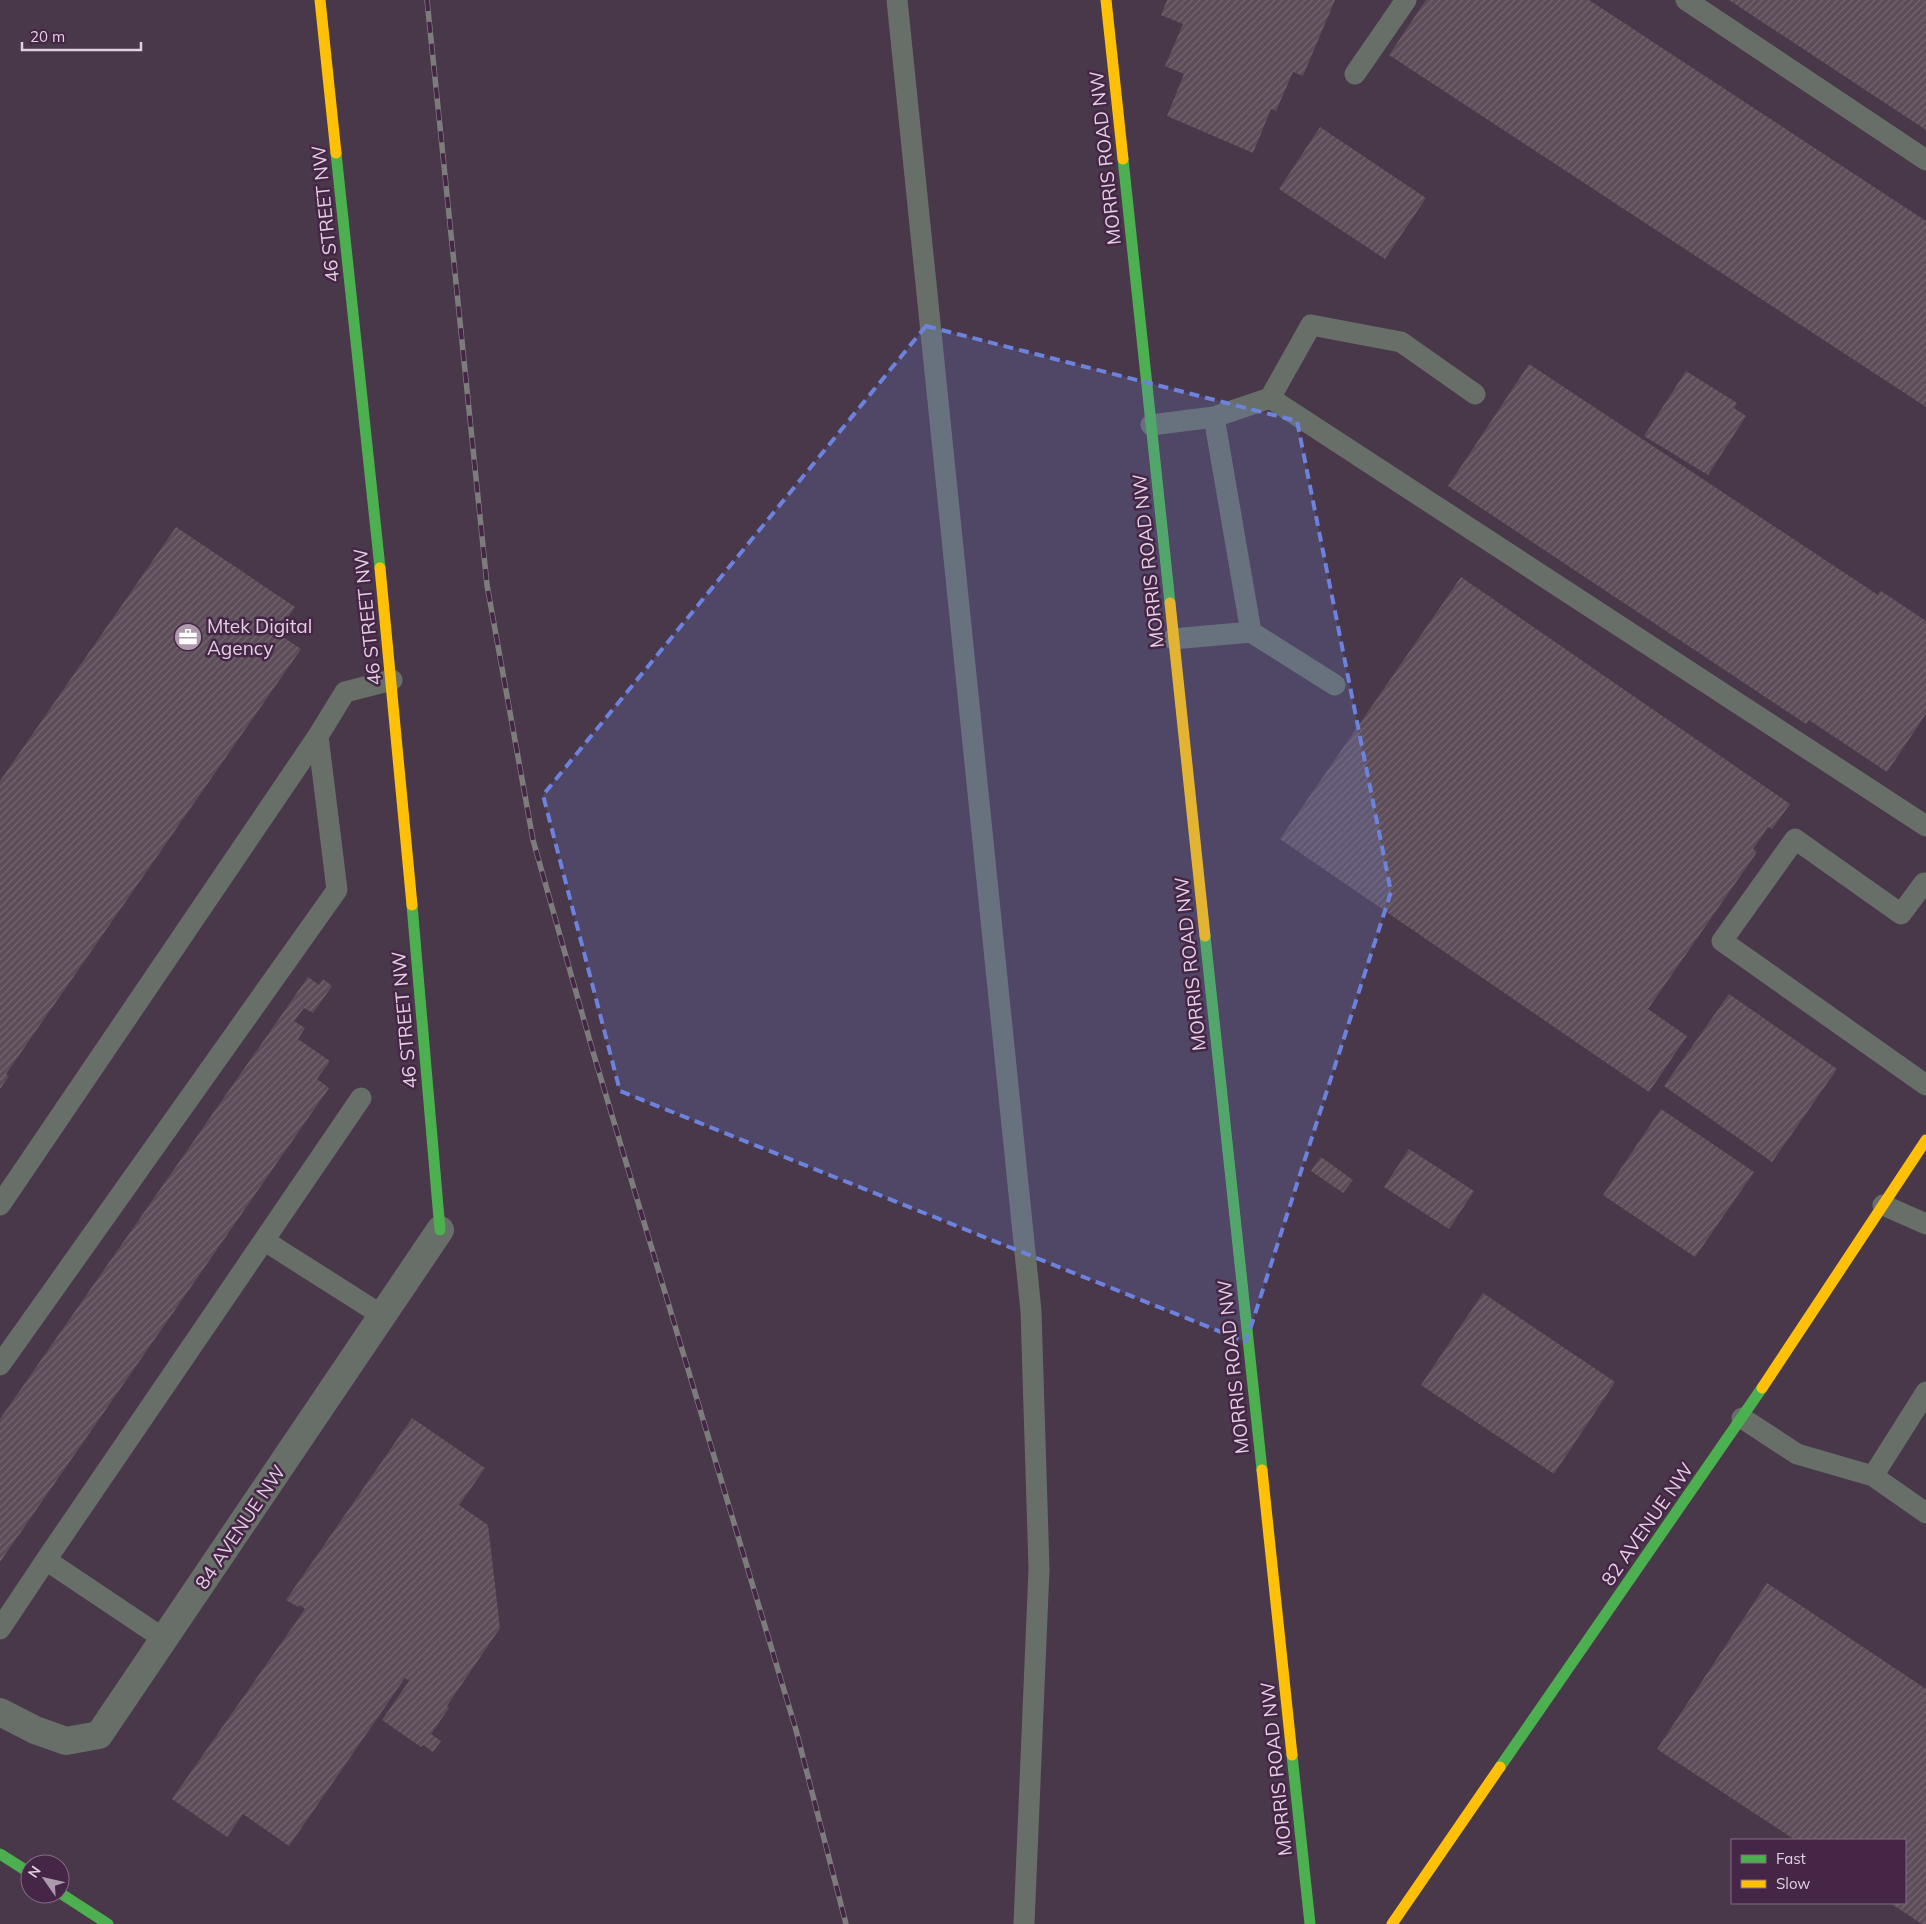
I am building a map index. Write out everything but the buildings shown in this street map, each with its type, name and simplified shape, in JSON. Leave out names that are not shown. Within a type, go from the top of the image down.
[{"type":"street","name":"46 STREET NW","points":[[320,0],[392,680],[440,1230]]},
{"type":"street","name":"MORRIS ROAD NW","points":[[1106,0],[1310,1924]]},
{"type":"street","name":"82 AVENUE NW","points":[[1392,1924],[1742,1418],[1926,1140]]},
{"type":"street","name":"84 AVENUE NW","points":[[0,1712],[35,1730],[66,1741],[99,1736],[440,1230]]},
{"type":"street","points":[[0,1854],[20,1867]]},
{"type":"street","points":[[70,1899],[108,1924]]},
{"type":"lane","points":[[897,0],[1031,1311],[1039,1569],[1024,1924]]},
{"type":"lane","points":[[1355,74],[1406,0]]},
{"type":"lane","points":[[1686,0],[1926,160]]},
{"type":"lane","points":[[1152,425],[1214,417],[1270,398],[1311,325],[1401,342],[1475,394]]},
{"type":"lane","points":[[1270,398],[1926,826]]},
{"type":"lane","points":[[1214,417],[1252,632]]},
{"type":"lane","points":[[1173,639],[1252,632],[1335,685]]},
{"type":"lane","points":[[0,1205],[318,736],[345,692],[392,680]]},
{"type":"lane","points":[[0,1365],[337,890],[318,736]]},
{"type":"lane","points":[[1925,882],[1901,914],[1795,839],[1722,941],[1926,1085]]},
{"type":"lane","points":[[0,1629],[361,1098]]},
{"type":"lane","points":[[1883,1204],[1926,1224]]},
{"type":"lane","points":[[265,1241],[383,1316]]},
{"type":"lane","points":[[1873,1476],[1926,1392]]},
{"type":"lane","points":[[1742,1418],[1797,1454],[1873,1476],[1926,1513]]},
{"type":"lane","points":[[46,1560],[164,1639]]},
{"type":"highlighted area","points":[[926,326],[1297,421],[1391,892],[1246,1342],[620,1091],[543,795]]},
{"type":"railway","points":[[427,0],[487,585],[533,840],[593,1052],[796,1730],[846,1924]]},
{"type":"traffic: fast","points":[[336,153],[380,568]]},
{"type":"traffic: fast","points":[[1123,159],[1170,603]]},
{"type":"traffic: fast","points":[[412,905],[440,1230]]},
{"type":"traffic: fast","points":[[1205,936],[1262,1470]]},
{"type":"traffic: fast","points":[[1500,1767],[1762,1388]]},
{"type":"traffic: fast","points":[[1292,1755],[1310,1924]]},
{"type":"traffic: fast","points":[[0,1854],[20,1867]]},
{"type":"traffic: fast","points":[[70,1899],[108,1924]]},
{"type":"traffic: slow","points":[[320,0],[336,153]]},
{"type":"traffic: slow","points":[[1106,0],[1123,159]]},
{"type":"traffic: slow","points":[[380,568],[412,905]]},
{"type":"traffic: slow","points":[[1170,603],[1205,936]]},
{"type":"traffic: slow","points":[[1762,1388],[1926,1140]]},
{"type":"traffic: slow","points":[[1262,1470],[1292,1755]]},
{"type":"traffic: slow","points":[[1392,1924],[1500,1767]]},
{"type":"place","name":"Mtek Digital Agency","points":[[188,637]]}]
